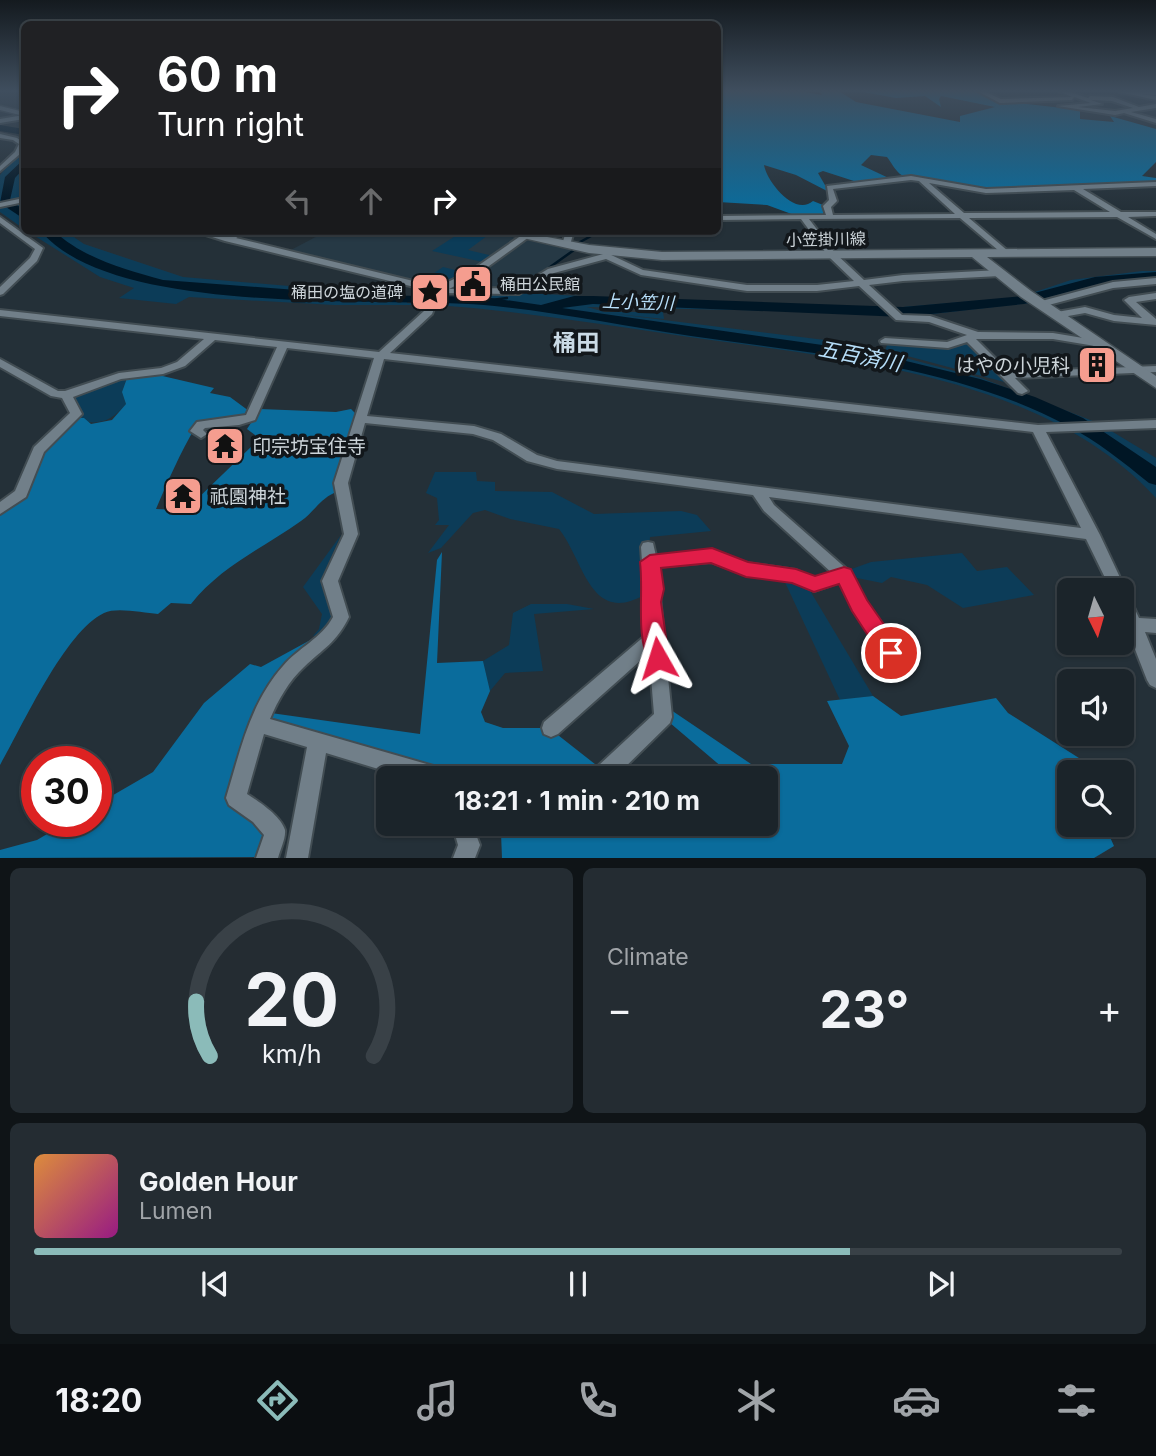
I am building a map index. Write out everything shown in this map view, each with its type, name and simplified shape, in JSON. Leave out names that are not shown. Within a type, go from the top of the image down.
[{"type":"main road","name":"小笠掛川線","points":[[516,235],[608,254],[690,256],[1156,252]]},
{"type":"main road","points":[[974,253],[1026,294],[1156,383]]},
{"type":"street","points":[[0,136],[21,143]]},
{"type":"street","points":[[0,169],[18,153],[21,146]]},
{"type":"street","points":[[830,217],[827,206],[833,201],[829,187],[911,178],[986,191],[1156,184]]},
{"type":"street","points":[[921,181],[1005,253]]},
{"type":"street","points":[[1076,188],[1156,237]]},
{"type":"street","points":[[0,205],[21,200]]},
{"type":"street","points":[[721,218],[1156,214]]},
{"type":"street","points":[[803,217],[832,255],[899,318],[930,319],[973,336],[1022,391]]},
{"type":"street","points":[[2,221],[21,235]]},
{"type":"street","points":[[0,292],[34,259],[39,248],[21,235]]},
{"type":"street","points":[[212,235],[436,292],[511,293],[519,291],[551,271],[608,254],[640,272],[747,288],[793,289],[903,278],[1000,274]]},
{"type":"street","points":[[228,239],[236,235]]},
{"type":"street","points":[[566,245],[569,235]]},
{"type":"street","points":[[318,741],[299,848],[275,832],[260,815],[236,798],[258,724],[279,683],[291,667],[327,641],[341,617],[330,581],[351,534],[341,484],[379,359],[432,306],[436,292],[463,279],[525,237]]},
{"type":"street","points":[[1040,303],[1113,285],[1156,281]]},
{"type":"street","points":[[1154,322],[1129,300],[1155,296]]},
{"type":"street","points":[[1057,315],[1085,310],[1114,318],[1154,322]]},
{"type":"street","points":[[0,313],[1038,429],[1156,424]]},
{"type":"street","points":[[885,341],[929,346],[948,345],[973,336],[1053,336],[1101,344]]},
{"type":"street","points":[[0,362],[55,394],[66,395],[119,376],[163,371],[181,364],[213,337]]},
{"type":"street","points":[[201,434],[196,431],[201,425],[251,417],[283,345]]},
{"type":"street","points":[[1007,375],[1156,369]]},
{"type":"street","points":[[0,509],[22,494],[38,450],[76,414],[66,395]]},
{"type":"street","points":[[362,419],[474,430],[497,437],[531,458],[557,465],[1093,535]]},
{"type":"street","points":[[1038,429],[1113,578]]},
{"type":"street","points":[[758,492],[769,508],[844,575],[859,605],[903,670]]},
{"type":"street","points":[[612,766],[663,717],[649,555],[712,556],[746,569],[796,576],[814,584],[844,575]]},
{"type":"street","points":[[1156,625],[1135,624],[1156,680]]},
{"type":"street","points":[[551,728],[656,636]]},
{"type":"street","points":[[258,724],[401,766]]},
{"type":"street","points":[[267,858],[275,832]]},
{"type":"street","points":[[464,858],[468,845],[465,836]]},
{"type":"shaded area","points":[[721,131],[1156,131],[1156,162],[1142,176],[1156,178],[1156,183],[1023,189],[948,187],[919,182],[900,174],[887,157],[871,155],[861,165],[893,180],[857,182],[823,171],[818,173],[829,192],[796,175],[764,165],[770,180],[783,195],[798,205],[813,201],[823,205],[823,216],[797,216],[767,205],[721,202]]},
{"type":"shaded area","points":[[21,150],[21,198],[18,203],[21,204],[21,227],[0,212],[0,175]]},
{"type":"shaded area","points":[[33,235],[71,235],[84,244],[183,277],[408,296],[407,303],[429,305],[334,305],[189,297],[176,304],[119,298],[134,288],[100,277]]},
{"type":"shaded area","points":[[319,235],[502,235],[574,250],[519,291],[476,291],[485,283],[464,277],[436,288],[289,251]]},
{"type":"shaded area","points":[[457,235],[488,235],[468,250],[493,256],[483,262],[432,251]]},
{"type":"shaded area","points":[[443,267],[467,273],[437,287],[420,283]]},
{"type":"shaded area","points":[[1156,271],[1156,281],[1128,283],[1048,301],[932,314],[587,307],[605,312],[663,312],[664,319],[616,314],[849,343],[981,378],[1098,423],[1156,458],[1156,498],[1110,457],[1057,424],[1000,399],[939,380],[812,354],[531,315],[436,305],[442,298],[528,293],[803,309],[880,309],[1020,297],[1071,280]]},
{"type":"shaded area","points":[[968,341],[1008,383],[885,350],[888,343],[953,347]]},
{"type":"shaded area","points":[[128,374],[122,392],[126,404],[114,416],[102,422],[72,418],[67,397]]},
{"type":"shaded area","points":[[154,374],[214,388],[210,393],[230,397],[249,411],[246,417],[196,426],[156,509],[177,510],[193,503],[253,445],[255,435],[247,429],[260,409],[336,412],[351,409],[357,415],[357,425],[340,462],[334,493],[301,521],[229,568],[191,604],[171,603],[158,614],[109,611],[89,623],[60,659],[0,765],[0,509],[27,489],[42,449],[72,418],[84,418],[91,424],[112,420],[126,404],[122,392],[127,378]]},
{"type":"shaded area","points":[[435,472],[476,472],[477,481],[495,482],[495,491],[552,492],[594,514],[681,511],[697,515],[711,531],[650,537],[646,594],[627,602],[612,602],[600,596],[591,586],[559,529],[510,519],[485,510],[473,513],[441,548],[428,553],[449,525],[435,525],[439,520],[437,498],[426,493]]},
{"type":"shaded area","points":[[341,535],[324,573],[323,589],[336,619],[326,634],[313,636],[319,629],[322,614],[303,587]]},
{"type":"shaded area","points":[[442,552],[437,663],[483,661],[490,691],[481,712],[485,722],[503,728],[549,728],[597,766],[400,766],[268,727],[271,713],[420,734],[437,560]]},
{"type":"shaded area","points":[[962,553],[977,571],[1007,567],[1034,595],[963,608],[927,585],[891,577],[882,583],[857,578],[846,571],[871,562]]},
{"type":"shaded area","points":[[783,578],[806,584],[873,696],[840,700]]},
{"type":"shaded area","points":[[531,604],[567,604],[594,609],[534,614],[543,671],[505,673],[490,691],[483,661],[509,645],[513,613]]},
{"type":"shaded area","points":[[314,638],[325,638],[283,665],[271,681],[227,800],[275,832],[260,857],[0,858],[0,850],[42,837],[112,837],[112,796],[153,772],[204,703],[250,664],[261,667]]},
{"type":"shaded area","points":[[873,696],[901,716],[996,698],[1008,713],[1082,760],[1057,760],[1057,837],[1110,837],[1114,846],[1094,858],[502,858],[501,836],[778,836],[778,766],[721,766],[663,717],[671,710],[751,764],[842,764],[849,746],[827,701]]},
{"type":"waterway","name":"上小笠川","points":[[21,165],[10,177],[4,201],[21,213]]},
{"type":"waterway","name":"五百済川","points":[[51,235],[66,249],[132,276],[163,284],[362,299],[484,301],[865,356],[1002,391],[1053,411],[1097,435],[1156,478]]},
{"type":"waterway","points":[[580,242],[593,235]]},
{"type":"waterway","points":[[536,277],[574,250]]},
{"type":"waterway","name":"上小笠川","points":[[547,307],[574,300],[593,300],[903,312],[1024,300],[1095,281],[1156,276]]},
{"type":"waterway","name":"上小笠川","points":[[484,301],[507,298]]},
{"type":"place","name":"桶田公民館","points":[[473,284]]},
{"type":"place","name":"桶田の塩の道碑","points":[[430,292]]},
{"type":"place","name":"はやの小児科","points":[[1097,365]]},
{"type":"place","name":"印宗坊宝住寺","points":[[225,446]]},
{"type":"place","name":"祇園神社","points":[[183,496]]},
{"type":"district","name":"桶田","points":[[576,343]]},
{"type":"route","points":[[658,658],[651,602],[653,589],[650,562],[712,556],[746,569],[796,576],[814,584],[844,575],[859,605],[891,653]]}]
